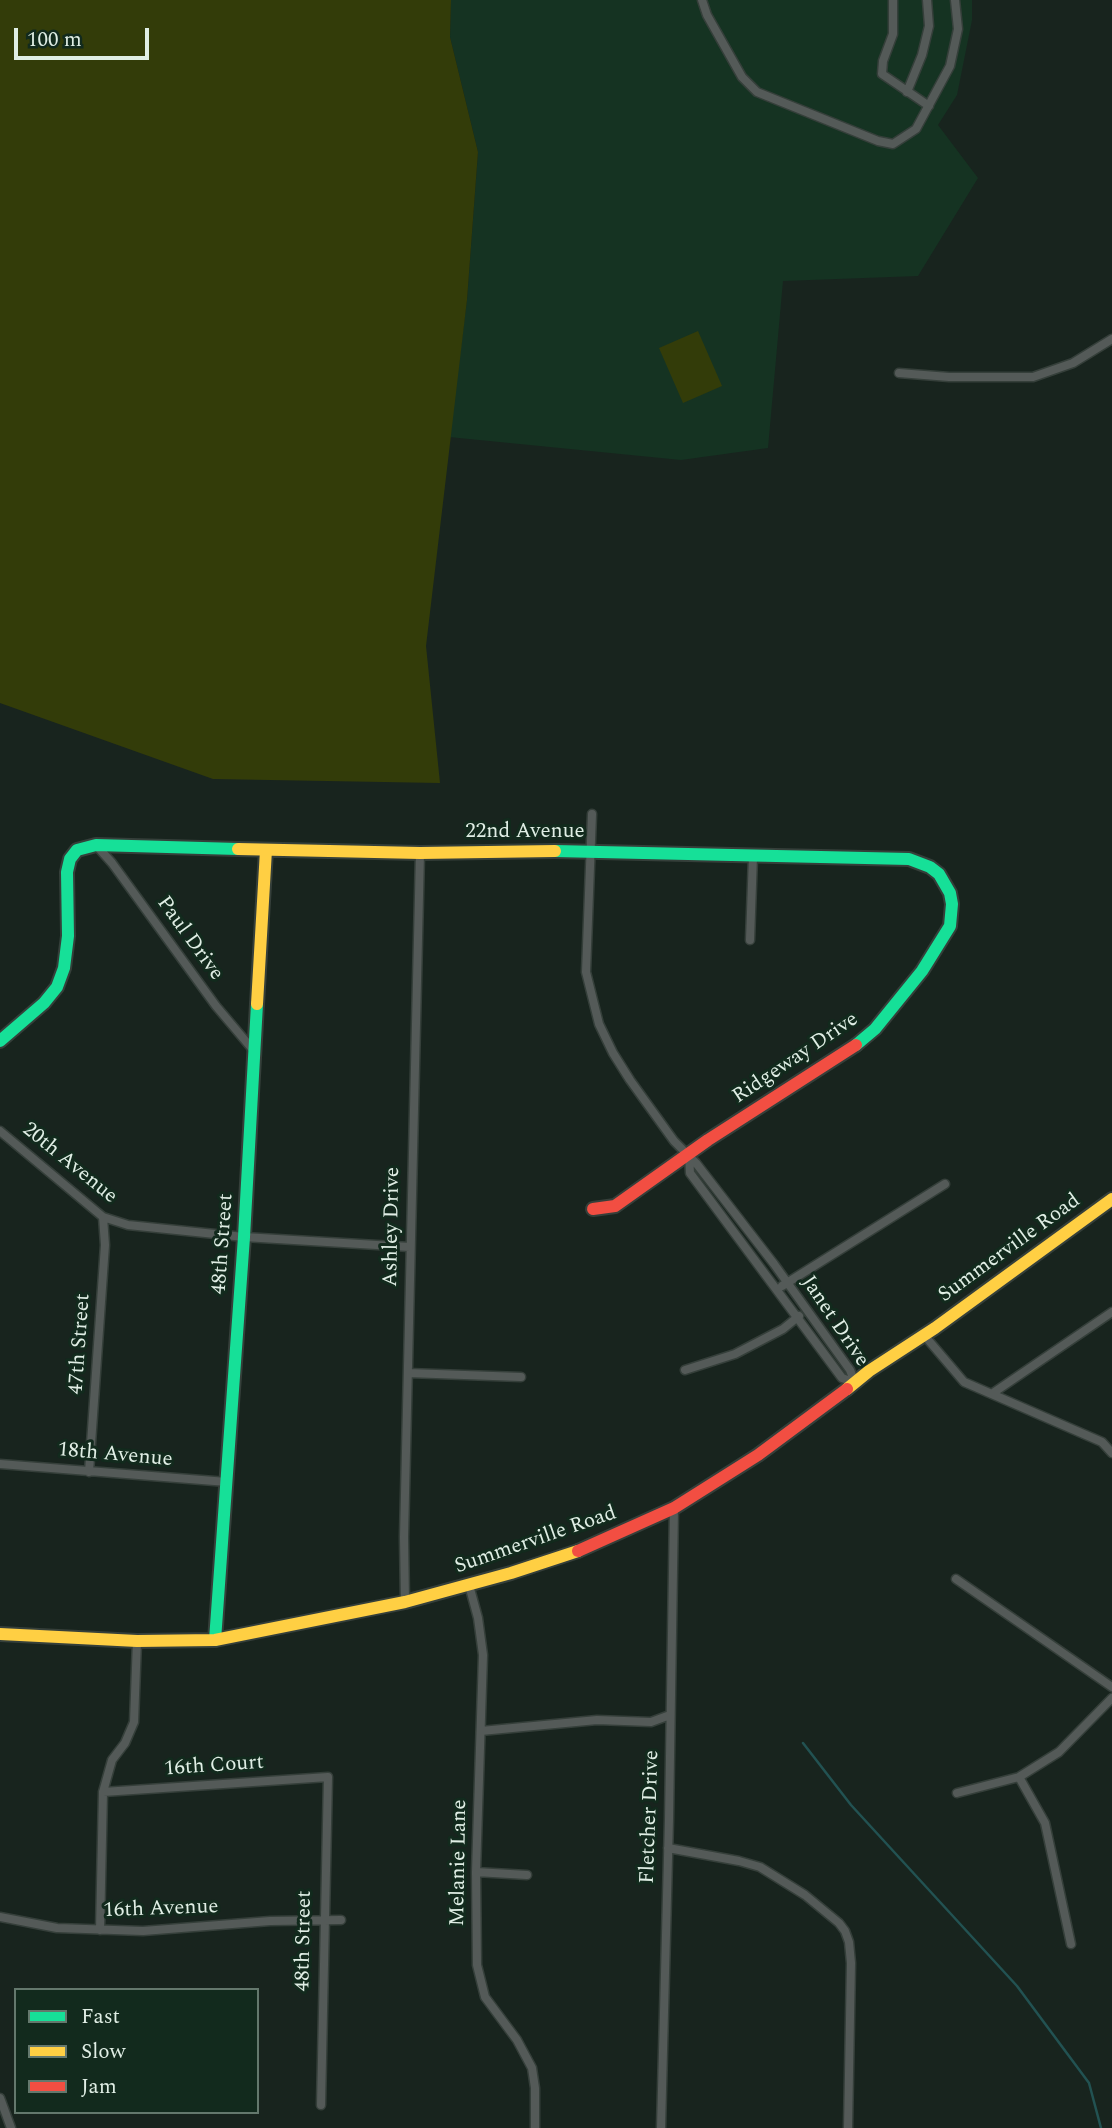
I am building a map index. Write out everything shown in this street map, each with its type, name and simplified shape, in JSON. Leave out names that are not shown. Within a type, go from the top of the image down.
[{"type":"street","points":[[702,0],[707,15],[742,77],[757,92],[878,141],[893,144],[916,129],[950,66],[958,29],[955,0]]},
{"type":"street","points":[[893,0],[893,34],[883,61],[882,74],[929,106]]},
{"type":"street","points":[[907,92],[922,55],[929,26],[927,0]]},
{"type":"street","points":[[898,373],[949,377],[1033,377],[1073,362],[1112,339]]},
{"type":"street","name":"Janet Drive","points":[[593,814],[586,972],[599,1024],[612,1053],[674,1140],[690,1154],[807,1310],[850,1370],[855,1383]]},
{"type":"street","points":[[0,1041],[44,1003],[57,987],[64,968],[68,936],[67,872],[70,859],[77,850],[96,845]]},
{"type":"street","name":"22nd Avenue","points":[[96,845],[420,853],[591,852],[909,859],[930,867],[945,883]]},
{"type":"street","name":"Paul Drive","points":[[96,845],[216,1006],[255,1053]]},
{"type":"street","name":"48th Street","points":[[215,1640],[244,1237],[266,849]]},
{"type":"street","name":"Ashley Drive","points":[[405,1602],[404,1537],[420,853]]},
{"type":"street","points":[[750,940],[753,856]]},
{"type":"street","name":"Ridgeway Drive","points":[[593,1209],[615,1206],[859,1043],[875,1029],[922,971],[950,926],[952,904],[945,883]]},
{"type":"street","name":"20th Avenue","points":[[0,1130],[103,1217],[128,1225],[244,1237],[410,1247]]},
{"type":"street","name":"Janet Drive","points":[[690,1154],[690,1173],[842,1378],[855,1383]]},
{"type":"street","points":[[776,1289],[945,1184]]},
{"type":"street","name":"Summerville Road","points":[[0,1634],[137,1641],[215,1640],[405,1602],[588,1548],[674,1508],[758,1455],[869,1371],[924,1335],[1112,1199]]},
{"type":"street","name":"47th Street","points":[[89,1472],[105,1245],[103,1217]]},
{"type":"street","points":[[685,1370],[735,1354],[783,1329],[807,1310]]},
{"type":"street","points":[[993,1393],[1112,1312]]},
{"type":"street","points":[[924,1335],[964,1382],[1102,1443],[1112,1453]]},
{"type":"street","points":[[408,1373],[522,1377]]},
{"type":"street","name":"18th Avenue","points":[[0,1464],[227,1482]]},
{"type":"street","name":"Fletcher Drive","points":[[661,2128],[674,1508]]},
{"type":"street","points":[[956,1579],[1112,1687]]},
{"type":"street","name":"Melanie Lane","points":[[469,1585],[478,1618],[483,1655],[476,1872],[477,1965],[481,1987],[490,2007],[528,2058],[535,2088],[535,2128]]},
{"type":"street","points":[[100,1930],[103,1792],[113,1760],[125,1743],[134,1722],[137,1641]]},
{"type":"street","points":[[957,1793],[1019,1777],[1059,1752],[1112,1698]]},
{"type":"street","points":[[481,1731],[597,1720],[651,1722],[670,1715]]},
{"type":"street","name":"48th Street","points":[[321,2105],[328,1777]]},
{"type":"street","name":"16th Court","points":[[103,1792],[328,1777]]},
{"type":"street","points":[[1019,1777],[1045,1823],[1071,1944]]},
{"type":"street","points":[[668,1848],[739,1860],[760,1867],[805,1895],[842,1927],[849,1942],[851,1963],[848,2128]]},
{"type":"street","points":[[476,1872],[527,1875]]},
{"type":"street","name":"16th Avenue","points":[[0,1917],[57,1928],[100,1930],[153,1930],[341,1920]]},
{"type":"street","points":[[0,2098],[11,2128]]},
{"type":"shaded area","points":[[451,0],[972,0],[972,20],[957,95],[938,125],[978,178],[918,276],[783,281],[768,448],[681,460],[449,437],[467,300],[478,152],[450,37]]},
{"type":"green space","points":[[0,0],[451,0],[450,37],[478,152],[467,300],[426,646],[440,783],[213,779],[0,703]]},
{"type":"green space","points":[[698,331],[722,386],[683,403],[659,348]]},
{"type":"waterway","points":[[803,1743],[851,1805],[1017,1986],[1089,2083],[1101,2128]]},
{"type":"traffic: fast","points":[[0,1041],[44,1003],[57,987],[64,968],[68,936],[67,872],[70,859],[77,850],[96,845],[238,849]]},
{"type":"traffic: fast","points":[[555,851],[909,859],[930,867],[939,874],[950,893],[950,926],[922,971],[875,1029],[856,1045]]},
{"type":"traffic: fast","points":[[215,1640],[244,1237],[257,1004]]},
{"type":"traffic: slow","points":[[238,849],[420,853],[555,851]]},
{"type":"traffic: slow","points":[[257,1004],[266,850]]},
{"type":"traffic: slow","points":[[847,1389],[1112,1199]]},
{"type":"traffic: slow","points":[[0,1634],[137,1641],[215,1640],[405,1602],[511,1573],[578,1551]]},
{"type":"traffic: jam","points":[[593,1209],[615,1206],[708,1140],[856,1045]]},
{"type":"traffic: jam","points":[[578,1551],[674,1508],[758,1455],[847,1389]]}]
